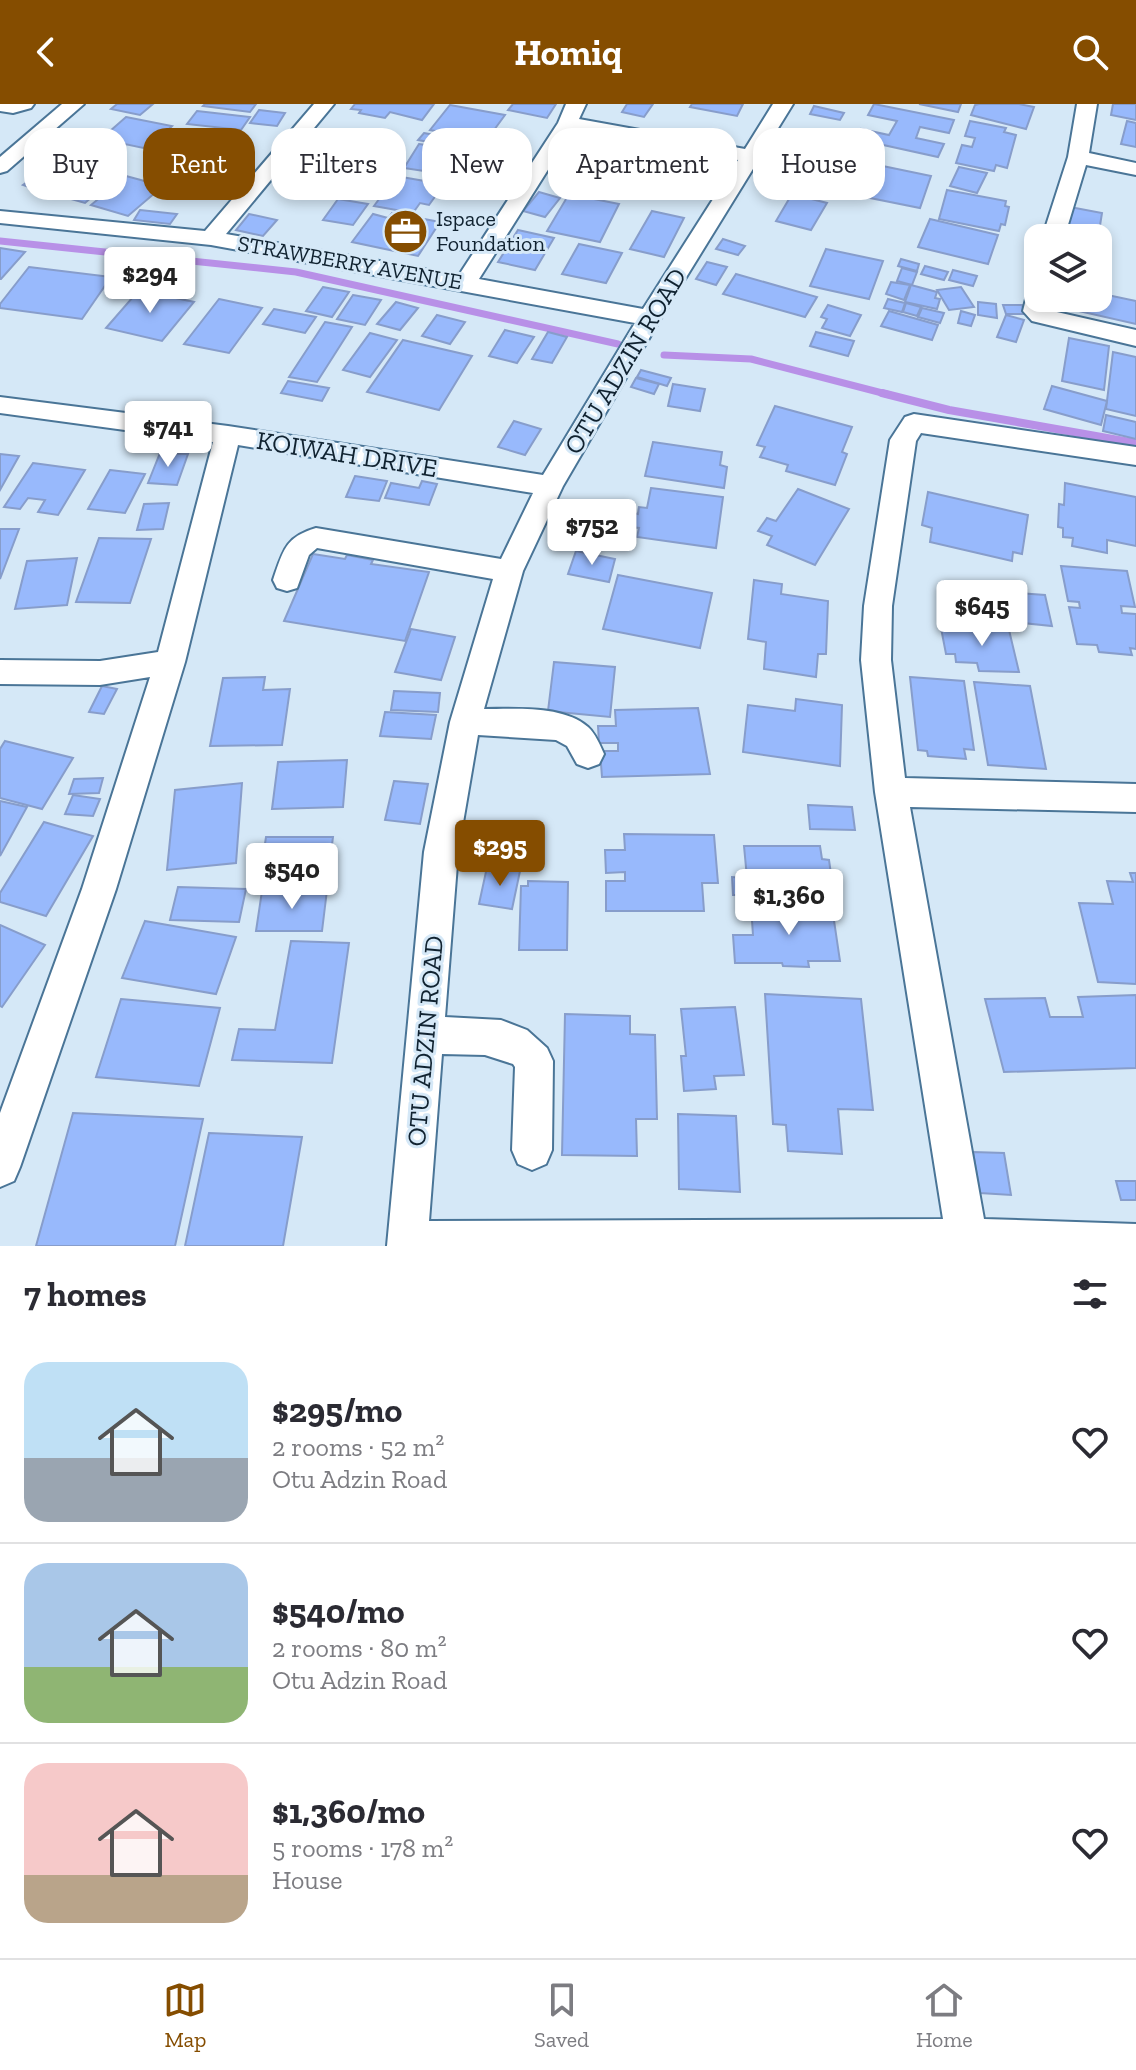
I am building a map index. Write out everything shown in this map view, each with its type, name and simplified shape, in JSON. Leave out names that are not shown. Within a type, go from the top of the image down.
[{"type":"street","points":[[0,105],[13,107],[24,104]]},
{"type":"street","points":[[0,167],[74,104]]},
{"type":"street","points":[[211,238],[324,104]]},
{"type":"street","name":"OTU ADZIN ROAD","points":[[407,1244],[441,852],[465,722],[509,571],[550,486],[649,318],[783,104]]},
{"type":"street","points":[[1057,224],[1078,157],[1087,104]]},
{"type":"street","points":[[465,283],[572,114],[750,156]]},
{"type":"street","points":[[1078,157],[1136,169]]},
{"type":"street","name":"STRAWBERRY AVENUE","points":[[0,217],[211,238],[649,318]]},
{"type":"street","points":[[1036,312],[1040,316],[1136,338]]},
{"type":"street","name":"KOIWAH DRIVE","points":[[0,405],[228,435],[550,486]]},
{"type":"street","points":[[967,1239],[891,792],[876,660],[878,606],[903,440],[914,423],[1136,456]]},
{"type":"street","points":[[0,1167],[99,889],[170,662],[228,435]]},
{"type":"street","points":[[287,580],[297,548],[304,541],[316,538],[509,571]]},
{"type":"street","points":[[0,672],[100,673],[170,662]]},
{"type":"street","points":[[465,722],[542,725],[564,729],[578,737],[588,754]]},
{"type":"street","points":[[891,792],[1136,798]]},
{"type":"street","points":[[426,1036],[503,1039],[530,1051],[534,1061],[532,1150]]},
{"type":"street","points":[[407,1244],[967,1239],[1136,1244]]},
{"type":"building","points":[[117,104],[153,104],[140,115],[111,109]]},
{"type":"building","points":[[256,104],[250,112],[203,106]]},
{"type":"building","points":[[355,104],[434,104],[422,120],[390,112],[385,118],[359,113],[361,110],[351,109]]},
{"type":"building","points":[[513,104],[556,104],[547,118],[508,110]]},
{"type":"building","points":[[627,104],[653,104],[644,117],[622,112]]},
{"type":"building","points":[[692,104],[743,104],[737,116],[690,107]]},
{"type":"building","points":[[874,104],[954,120],[949,133],[920,127],[916,138],[944,144],[938,157],[885,145],[885,134],[889,135],[897,121],[868,115]]},
{"type":"building","points":[[919,104],[961,104],[958,112]]},
{"type":"building","points":[[1113,104],[1136,104],[1136,120],[1111,115]]},
{"type":"building","points":[[450,105],[505,115],[496,128],[432,128]]},
{"type":"building","points":[[975,105],[1034,107],[1026,129],[971,115]]},
{"type":"building","points":[[814,106],[844,113],[840,120],[810,114]]},
{"type":"building","points":[[259,110],[285,113],[277,126],[250,123]]},
{"type":"building","points":[[197,111],[250,117],[242,128],[187,124]]},
{"type":"building","points":[[126,117],[172,126],[143,128],[143,148],[127,145],[127,128],[114,128]]},
{"type":"building","points":[[970,121],[1006,128],[1004,132],[1016,135],[1007,168],[996,165],[994,171],[956,163],[962,145],[972,147],[975,138],[965,136]]},
{"type":"building","points":[[1127,121],[1136,123],[1136,147],[1121,144]]},
{"type":"building","points":[[419,144],[422,144],[422,171],[406,168]]},
{"type":"building","points":[[885,166],[931,176],[920,208],[880,200],[885,200]]},
{"type":"building","points":[[959,167],[987,173],[977,193],[950,186]]},
{"type":"building","points":[[127,176],[143,181],[143,200],[147,200],[128,216],[91,205],[97,200],[127,200]]},
{"type":"building","points":[[406,178],[422,181],[422,200],[433,200],[429,205],[420,203],[413,213],[374,206],[378,200],[406,200]]},
{"type":"building","points":[[947,190],[1006,201],[1005,206],[1009,207],[1005,225],[1001,224],[999,231],[939,219]]},
{"type":"building","points":[[539,192],[548,195],[548,200],[558,200],[545,217],[523,211]]},
{"type":"building","points":[[337,200],[368,204],[353,225],[323,220]]},
{"type":"building","points":[[565,200],[599,200],[619,204],[600,242],[547,231]]},
{"type":"building","points":[[788,200],[827,203],[811,230],[776,221]]},
{"type":"building","points":[[1070,207],[1102,213],[1100,224],[1066,224]]},
{"type":"building","points":[[140,210],[177,214],[170,224],[134,220]]},
{"type":"building","points":[[652,211],[684,218],[664,257],[630,249]]},
{"type":"building","points":[[392,213],[440,222],[418,256],[352,242],[373,214],[388,218]]},
{"type":"building","points":[[249,214],[277,220],[263,236],[236,230]]},
{"type":"building","points":[[930,219],[998,235],[988,264],[918,247]]},
{"type":"building","points":[[518,230],[554,238],[535,270],[498,262]]},
{"type":"building","points":[[723,239],[745,246],[738,255],[716,249]]},
{"type":"building","points":[[579,244],[622,253],[606,283],[562,274]]},
{"type":"building","points":[[0,248],[25,252],[1,279],[0,279]]},
{"type":"building","points":[[826,249],[883,261],[869,299],[810,286]]},
{"type":"building","points":[[901,259],[919,264],[917,271],[898,266]]},
{"type":"building","points":[[707,262],[727,267],[716,285],[696,279]]},
{"type":"building","points":[[925,266],[948,272],[944,280],[921,274]]},
{"type":"building","points":[[29,267],[111,277],[82,319],[0,308]]},
{"type":"building","points":[[902,268],[917,272],[912,285],[897,281]]},
{"type":"building","points":[[953,270],[977,276],[973,286],[949,280]]},
{"type":"building","points":[[736,274],[817,297],[805,317],[723,294]]},
{"type":"building","points":[[891,282],[910,285],[904,300],[886,294]]},
{"type":"building","points":[[911,285],[937,292],[935,298],[940,299],[937,309],[905,302]]},
{"type":"building","points":[[323,287],[349,292],[332,317],[306,311]]},
{"type":"building","points":[[961,287],[974,307],[949,310],[937,290]]},
{"type":"building","points":[[139,290],[194,302],[162,341],[106,328]]},
{"type":"building","points":[[353,295],[381,300],[365,325],[337,319]]},
{"type":"building","points":[[1112,296],[1136,301],[1136,324],[1083,312],[1112,312]]},
{"type":"building","points":[[219,299],[262,308],[229,353],[184,344]]},
{"type":"building","points":[[888,299],[905,303],[902,312],[884,308]]},
{"type":"building","points":[[396,302],[418,308],[400,330],[377,324]]},
{"type":"building","points":[[978,302],[996,304],[997,318],[978,315]]},
{"type":"building","points":[[906,303],[921,307],[917,316],[903,312]]},
{"type":"building","points":[[828,305],[861,315],[850,336],[822,328],[827,319],[821,317]]},
{"type":"building","points":[[1003,305],[1022,305],[1025,314],[1006,314]]},
{"type":"building","points":[[922,308],[944,313],[940,323],[918,317]]},
{"type":"building","points":[[274,309],[316,317],[305,333],[263,324]]},
{"type":"building","points":[[889,311],[938,325],[932,340],[881,326]]},
{"type":"building","points":[[961,311],[975,315],[971,326],[958,323]]},
{"type":"building","points":[[437,315],[465,322],[450,344],[422,336]]},
{"type":"building","points":[[1006,315],[1024,320],[1016,342],[997,337]]},
{"type":"building","points":[[325,322],[352,327],[317,382],[289,377]]},
{"type":"building","points":[[505,330],[534,337],[517,363],[489,356]]},
{"type":"building","points":[[548,332],[567,337],[552,363],[532,359]]},
{"type":"building","points":[[816,332],[854,341],[848,356],[810,346]]},
{"type":"building","points":[[370,333],[397,340],[370,377],[343,370]]},
{"type":"building","points":[[1069,338],[1109,346],[1104,390],[1062,381]]},
{"type":"building","points":[[403,340],[472,356],[439,410],[367,392]]},
{"type":"building","points":[[1113,352],[1136,357],[1136,416],[1106,409]]},
{"type":"building","points":[[641,370],[671,378],[667,386],[637,377]]},
{"type":"building","points":[[636,378],[659,384],[654,394],[631,387]]},
{"type":"building","points":[[288,381],[329,388],[322,401],[281,393]]},
{"type":"building","points":[[673,384],[705,389],[700,411],[668,406]]},
{"type":"building","points":[[1052,386],[1107,401],[1101,425],[1044,409]]},
{"type":"building","points":[[775,406],[852,427],[842,452],[847,454],[835,485],[786,471],[788,465],[760,457],[765,447],[757,445]]},
{"type":"building","points":[[1106,415],[1136,422],[1136,439],[1103,431]]},
{"type":"building","points":[[514,421],[541,429],[525,455],[498,447]]},
{"type":"building","points":[[653,442],[722,452],[720,465],[727,467],[724,488],[645,476]]},
{"type":"building","points":[[160,453],[188,454],[177,485],[148,483]]},
{"type":"building","points":[[0,454],[19,456],[0,490]]},
{"type":"building","points":[[33,463],[85,470],[58,515],[38,512],[45,500],[28,498],[20,509],[4,507]]},
{"type":"building","points":[[110,470],[145,474],[125,513],[88,509]]},
{"type":"building","points":[[355,476],[387,481],[379,501],[346,497]]},
{"type":"building","points":[[422,481],[437,484],[429,505],[385,498],[391,483],[419,488]]},
{"type":"building","points":[[1065,483],[1136,497],[1136,546],[1107,540],[1107,553],[1072,546],[1073,538],[1063,537],[1063,528],[1058,527],[1059,504],[1064,505]]},
{"type":"building","points":[[651,488],[723,497],[716,548],[637,537],[639,528],[629,527],[632,513],[638,514],[639,507],[647,508]]},
{"type":"building","points":[[798,489],[849,509],[815,565],[767,545],[772,536],[758,531],[767,518],[776,521]]},
{"type":"building","points":[[928,492],[1028,515],[1022,554],[1013,552],[1012,561],[930,542],[932,528],[922,525]]},
{"type":"building","points":[[169,503],[163,529],[137,530],[144,504]]},
{"type":"building","points":[[0,529],[19,529],[0,579]]},
{"type":"building","points":[[99,538],[151,539],[130,603],[76,602]]},
{"type":"building","points":[[576,551],[615,559],[609,582],[568,574]]},
{"type":"building","points":[[313,554],[345,559],[347,555],[373,560],[371,564],[429,572],[405,641],[284,621]]},
{"type":"building","points":[[77,558],[67,605],[15,609],[27,561]]},
{"type":"building","points":[[1061,566],[1127,571],[1135,607],[1121,606],[1122,613],[1136,614],[1136,649],[1130,648],[1132,655],[1099,652],[1097,645],[1077,644],[1069,607],[1080,608],[1079,602],[1068,601]]},
{"type":"building","points":[[618,575],[712,593],[700,648],[603,629]]},
{"type":"building","points":[[754,580],[782,584],[781,594],[828,601],[826,654],[818,654],[816,677],[764,669],[766,642],[748,639]]},
{"type":"building","points":[[944,581],[1013,586],[1020,623],[979,620],[978,614],[949,612]]},
{"type":"building","points":[[1018,593],[1045,595],[1052,626],[1023,623]]},
{"type":"building","points":[[941,628],[1009,630],[1019,672],[979,671],[977,663],[956,662],[955,654],[946,654]]},
{"type":"building","points":[[411,629],[455,637],[441,680],[395,672]]},
{"type":"building","points":[[554,662],[615,667],[610,717],[548,711]]},
{"type":"building","points":[[265,677],[263,690],[290,689],[282,745],[210,746],[223,678]]},
{"type":"building","points":[[910,677],[964,681],[974,750],[964,749],[966,759],[928,756],[927,751],[918,750]]},
{"type":"building","points":[[974,682],[1030,686],[1046,769],[988,765]]},
{"type":"building","points":[[102,686],[117,689],[104,714],[89,712]]},
{"type":"building","points":[[394,691],[440,693],[438,712],[391,710]]},
{"type":"building","points":[[796,699],[842,705],[840,766],[743,752],[748,705],[795,711]]},
{"type":"building","points":[[698,708],[710,774],[602,777],[600,751],[618,751],[618,743],[599,743],[598,726],[616,726],[615,710]]},
{"type":"building","points":[[385,712],[436,715],[431,739],[380,736]]},
{"type":"building","points":[[5,741],[73,758],[42,809],[0,798],[0,749]]},
{"type":"building","points":[[347,760],[343,807],[272,809],[278,762]]},
{"type":"building","points":[[103,778],[99,793],[69,794],[74,779]]},
{"type":"building","points":[[394,781],[428,784],[420,824],[385,820]]},
{"type":"building","points":[[242,783],[236,863],[167,870],[175,790]]},
{"type":"building","points":[[73,795],[100,799],[93,816],[65,814]]},
{"type":"building","points":[[0,801],[27,807],[0,856]]},
{"type":"building","points":[[808,805],[852,807],[855,830],[810,829]]},
{"type":"building","points":[[44,822],[93,836],[46,916],[0,902],[0,893]]},
{"type":"building","points":[[624,834],[714,835],[718,883],[702,883],[704,911],[606,911],[606,881],[625,881],[625,872],[606,873],[605,850],[625,850]]},
{"type":"building","points":[[266,837],[333,837],[328,876],[260,876]]},
{"type":"building","points":[[744,846],[820,846],[822,859],[829,860],[834,895],[733,895],[732,877],[747,878]]},
{"type":"building","points":[[487,867],[520,871],[512,909],[479,904]]},
{"type":"building","points":[[1130,873],[1136,873],[1136,984],[1098,982],[1079,903],[1113,904],[1107,881],[1133,882]]},
{"type":"building","points":[[528,881],[568,882],[567,950],[519,950],[521,886],[528,886]]},
{"type":"building","points":[[178,887],[246,889],[239,922],[170,920]]},
{"type":"building","points":[[327,890],[322,931],[256,931],[262,891]]},
{"type":"building","points":[[751,906],[832,907],[840,961],[808,961],[809,967],[783,966],[782,963],[735,963],[733,935],[753,935]]},
{"type":"building","points":[[145,921],[236,937],[216,994],[122,978]]},
{"type":"building","points":[[0,925],[45,945],[2,1007],[0,1006]]},
{"type":"building","points":[[291,941],[349,943],[332,1063],[232,1060],[239,1029],[275,1030]]},
{"type":"building","points":[[765,994],[861,999],[873,1110],[838,1109],[842,1154],[788,1151],[786,1125],[773,1124]]},
{"type":"building","points":[[1136,995],[1136,1068],[1004,1072],[985,999],[1045,998],[1050,1017],[1083,1017],[1078,997]]},
{"type":"building","points":[[121,999],[220,1008],[199,1086],[96,1077]]},
{"type":"building","points":[[735,1007],[744,1075],[714,1076],[716,1089],[684,1091],[681,1056],[686,1056],[681,1009]]},
{"type":"building","points":[[565,1014],[630,1016],[630,1034],[655,1035],[657,1119],[636,1119],[637,1156],[562,1155]]},
{"type":"building","points":[[73,1113],[203,1119],[175,1246],[36,1246]]},
{"type":"building","points":[[678,1114],[736,1116],[740,1192],[679,1189]]},
{"type":"building","points":[[209,1133],[302,1137],[283,1246],[185,1246]]},
{"type":"building","points":[[973,1152],[1004,1153],[1011,1195],[980,1193]]},
{"type":"building","points":[[1116,1181],[1136,1181],[1136,1200],[1121,1200]]},
{"type":"waterway","points":[[0,241],[296,272],[618,344]]},
{"type":"waterway","points":[[664,355],[751,359],[890,395]]},
{"type":"waterway","points":[[882,393],[949,410],[1136,443]]},
{"type":"place","name":"Ispace Foundation","points":[[405,231]]}]
